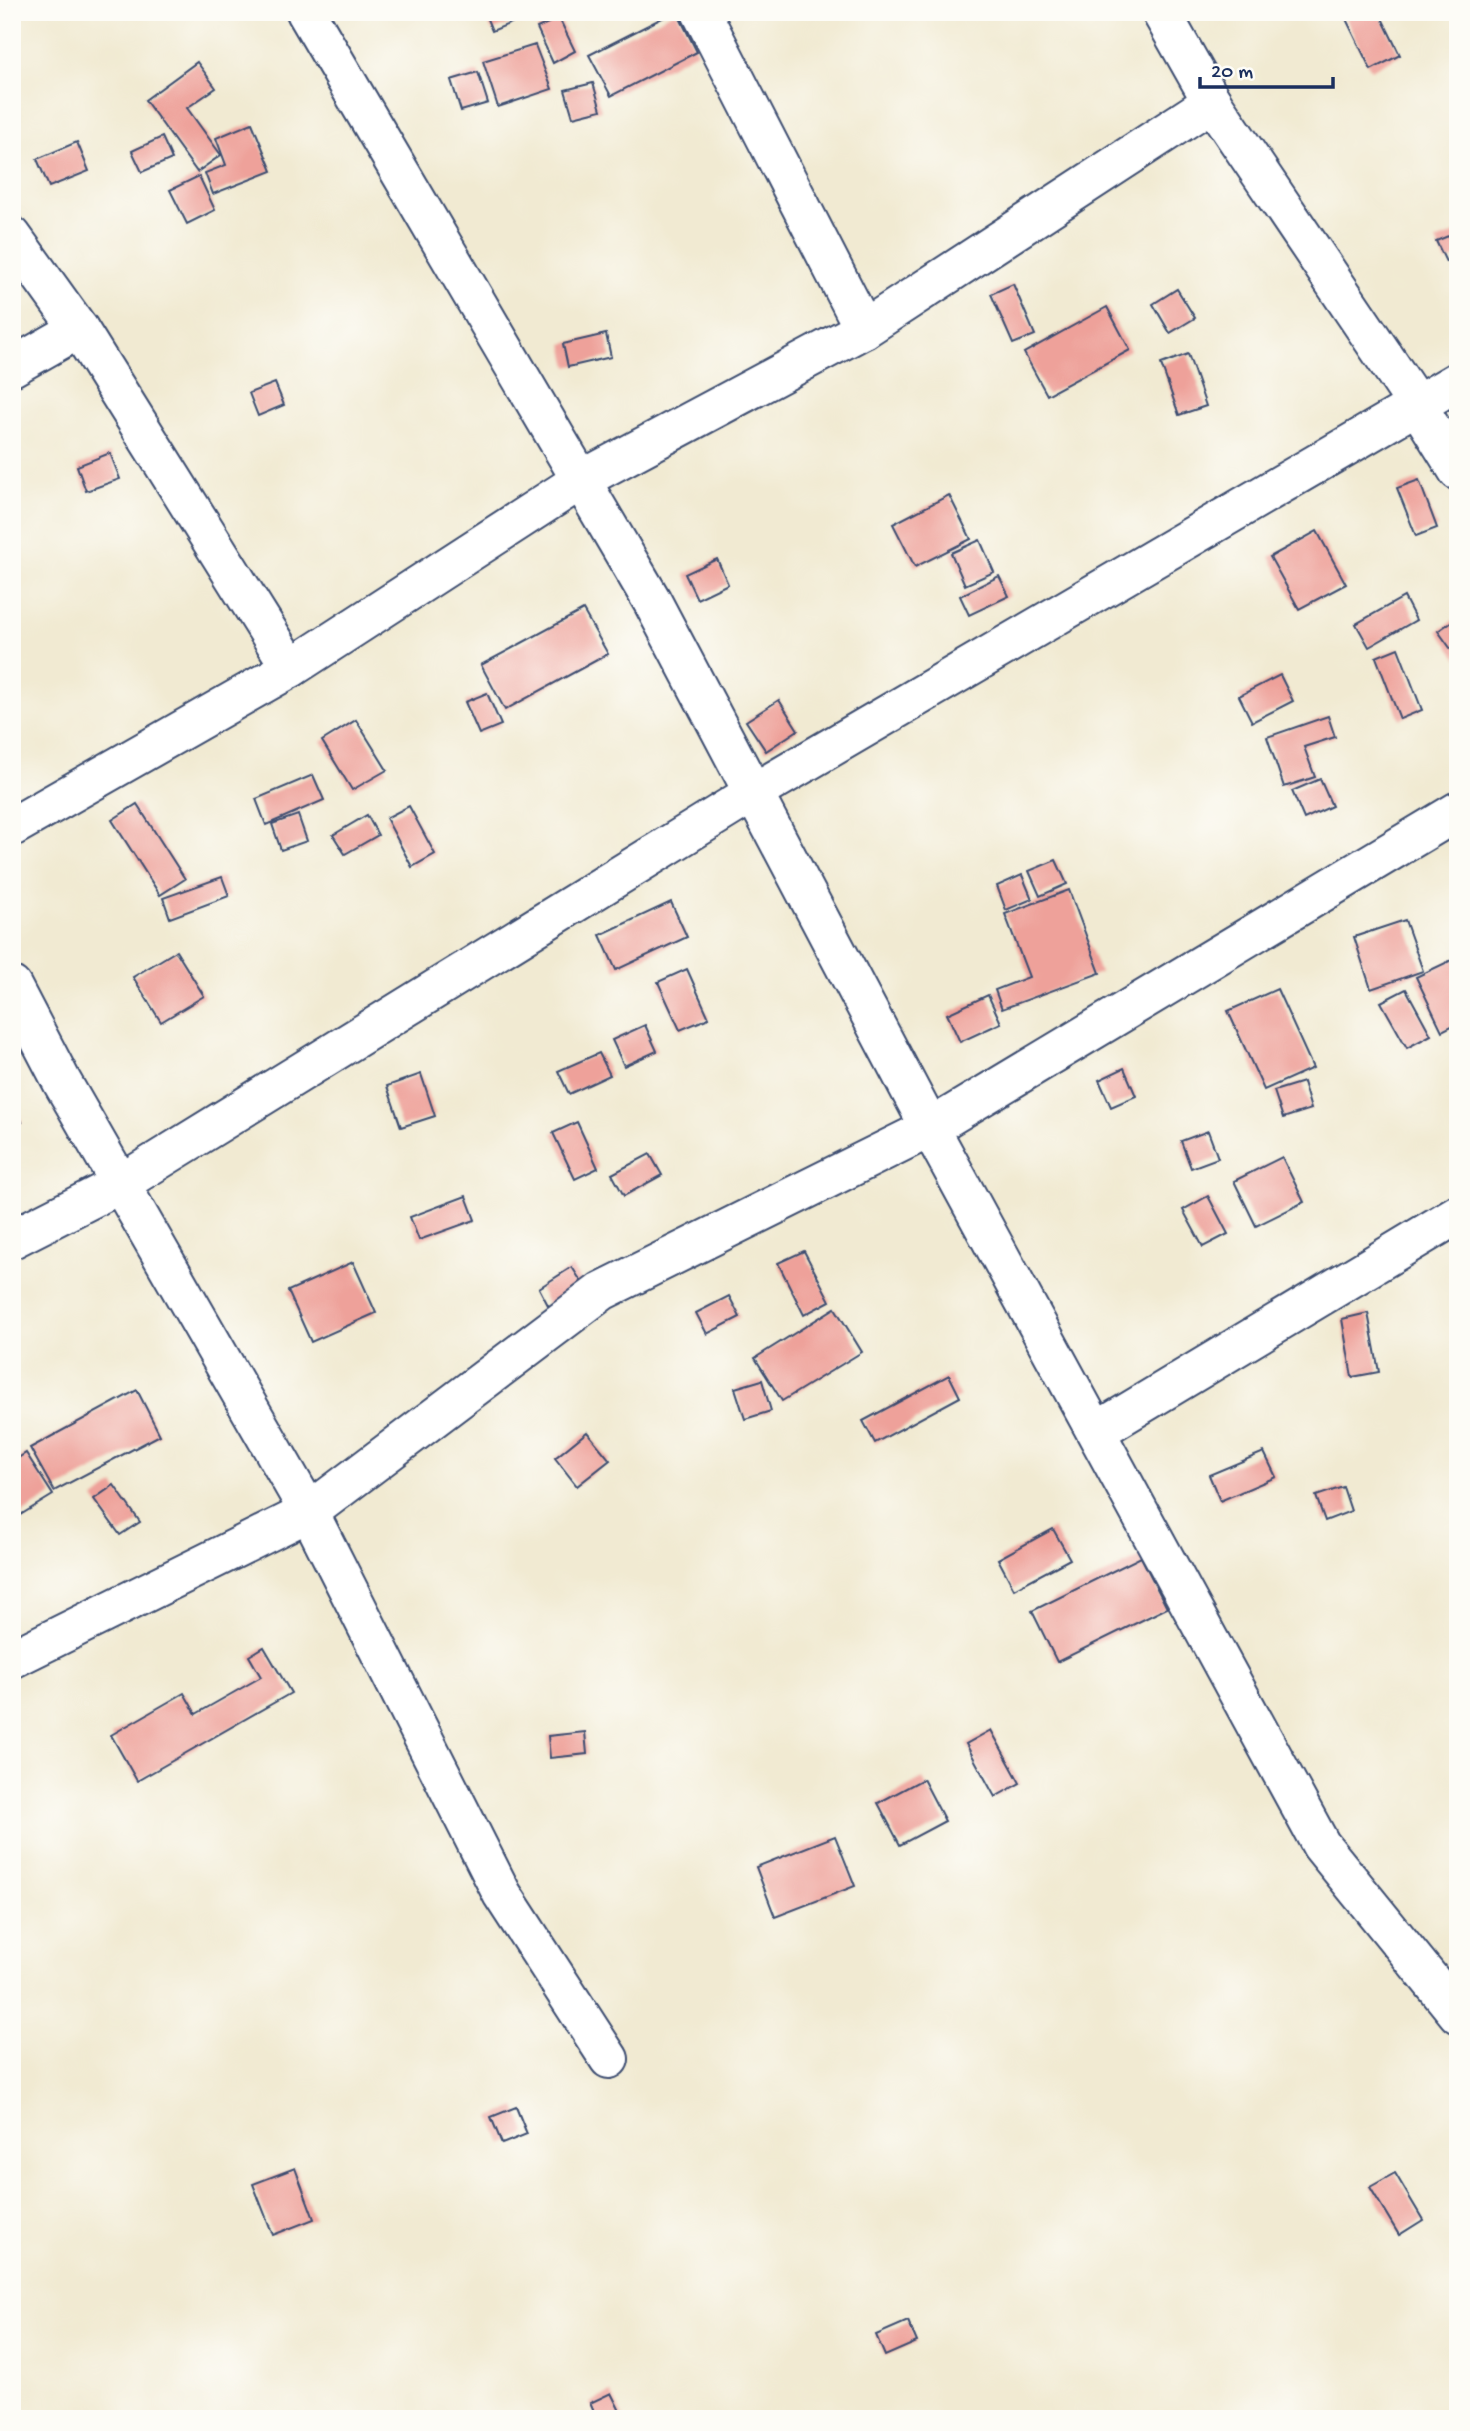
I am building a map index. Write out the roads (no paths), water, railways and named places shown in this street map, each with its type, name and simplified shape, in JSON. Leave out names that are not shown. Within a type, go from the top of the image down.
[{"type":"street","points":[[306,12],[652,601],[930,1128],[1321,1845],[1458,2014]]},
{"type":"street","points":[[701,12],[864,329]]},
{"type":"street","points":[[1161,12],[1212,102],[1417,405],[1458,471]]},
{"type":"street","points":[[12,827],[291,668],[581,480],[864,329],[1212,102]]},
{"type":"street","points":[[12,236],[79,329],[291,668]]},
{"type":"street","points":[[12,366],[79,329]]},
{"type":"street","points":[[12,1239],[120,1184],[753,793],[1458,381]]},
{"type":"street","points":[[12,1659],[309,1512],[602,1291],[930,1128],[1458,811]]},
{"type":"street","points":[[12,986],[62,1083],[309,1512],[502,1894],[609,2059]]},
{"type":"street","points":[[1097,1431],[1458,1214]]}]
